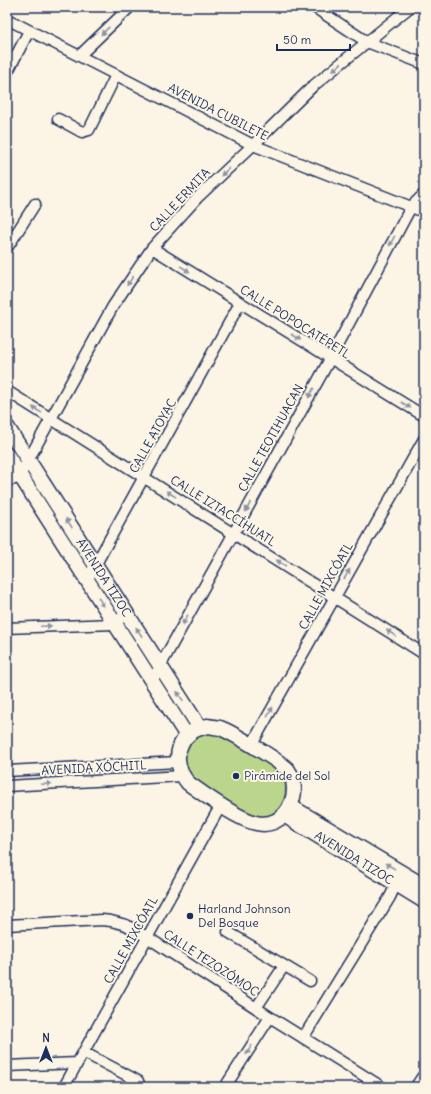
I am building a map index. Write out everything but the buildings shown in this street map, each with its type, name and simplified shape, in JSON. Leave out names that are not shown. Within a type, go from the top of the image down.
[{"type":"main road","name":"AVENIDA TIZOC","points":[[7,427],[200,728]]},
{"type":"main road","name":"AVENIDA TIZOC","points":[[7,455],[187,736]]},
{"type":"main road","points":[[208,726],[219,727],[251,746],[277,761],[287,769],[293,779],[295,790],[287,810],[278,820],[266,824],[256,824],[244,818],[188,784],[182,776],[178,762],[178,753],[187,736],[200,728],[208,726]]},
{"type":"main road","name":"AVENIDA TIZOC","points":[[287,810],[396,884],[421,892]]},
{"type":"main road","name":"AVENIDA TIZOC","points":[[287,810],[421,892]]},
{"type":"street","points":[[79,56],[130,7]]},
{"type":"street","points":[[314,7],[367,42],[424,64]]},
{"type":"street","name":"CALLE ERMITA","points":[[20,475],[113,306],[152,248],[199,196],[313,86],[410,7]]},
{"type":"street","name":"AVENIDA CUBILETE","points":[[7,19],[253,145],[424,212]]},
{"type":"street","points":[[7,74],[29,31]]},
{"type":"street","points":[[58,119],[82,132],[89,130],[116,75]]},
{"type":"street","name":"CALLE TEOTIHUACAN","points":[[152,681],[330,359],[410,207],[424,194]]},
{"type":"street","points":[[7,248],[35,204]]},
{"type":"street","name":"CALLE POPOCATÉPETL","points":[[152,248],[424,416]]},
{"type":"street","name":"CALLE ATOYAC","points":[[87,580],[240,303]]},
{"type":"street","name":"CALLE IZTACCÍHUATL","points":[[7,391],[335,596],[424,654]]},
{"type":"street","name":"CALLE MIXCÓATL","points":[[251,746],[424,439]]},
{"type":"street","points":[[7,482],[20,475]]},
{"type":"street","points":[[7,628],[114,624],[127,613]]},
{"type":"street","name":"AVENIDA XÓCHITL","points":[[7,771],[178,762]]},
{"type":"street","name":"AVENIDA XÓCHITL","points":[[7,786],[182,776]]},
{"type":"street","name":"CALLE MIXCÓATL","points":[[64,1087],[221,805]]},
{"type":"street","points":[[303,1038],[390,897],[396,884]]},
{"type":"street","name":"CALLE TEZOZÓMOC","points":[[7,925],[102,920],[126,925],[148,937],[270,1017],[382,1087]]},
{"type":"street","points":[[228,932],[310,980]]},
{"type":"street","points":[[256,1008],[284,966]]},
{"type":"street","points":[[225,1087],[270,1017]]},
{"type":"street","points":[[83,1052],[138,1081],[139,1084],[137,1087]]},
{"type":"street","points":[[7,1066],[77,1063]]},
{"type":"green space","points":[[202,732],[216,732],[279,771],[284,779],[285,792],[284,799],[277,810],[271,815],[265,817],[252,816],[189,777],[185,761],[187,745]]},
{"type":"place","name":"Pirámide del Sol","points":[[236,776]]},
{"type":"place","name":"Harland Johnson Del Bosque","points":[[190,916]]}]
